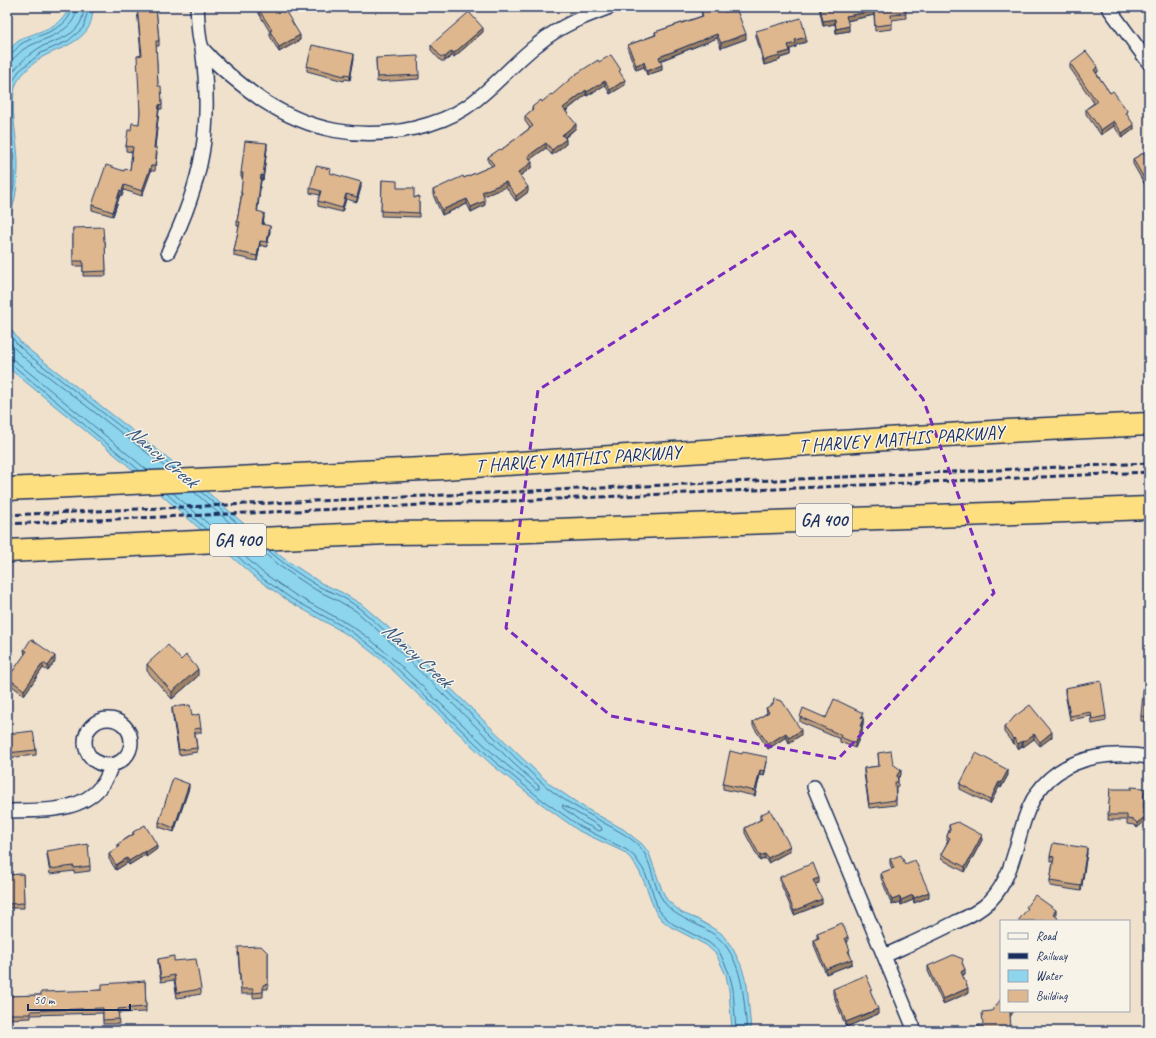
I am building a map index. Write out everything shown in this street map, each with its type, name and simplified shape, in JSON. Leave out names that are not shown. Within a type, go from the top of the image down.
[{"type":"highway","name":"T HARVEY MATHIS PARKWAY","points":[[15,488],[444,468],[1008,431],[1149,424]]},
{"type":"highway","name":"GA 400","points":[[7,551],[387,533],[500,532],[1149,508]]},
{"type":"street","points":[[168,252],[190,204],[198,179],[203,153],[206,127],[206,74],[197,7]]},
{"type":"street","points":[[202,48],[221,68],[246,88],[268,103],[297,118],[323,128],[340,132],[370,134],[395,133],[432,124],[464,108],[486,92],[537,44],[554,31],[573,21],[610,7]]},
{"type":"street","points":[[1108,7],[1149,63]]},
{"type":"street","points":[[884,956],[971,915],[989,902],[999,890],[1013,861],[1025,817],[1030,805],[1043,785],[1052,777],[1073,764],[1095,757],[1110,754],[1123,754],[1149,757]]},
{"type":"street","points":[[7,811],[70,807],[88,799],[103,784],[112,765]]},
{"type":"street","points":[[814,787],[916,1031]]},
{"type":"highlighted area","points":[[791,231],[923,399],[994,593],[838,759],[611,716],[506,628],[538,390]]},
{"type":"water","points":[[69,7],[93,7],[92,19],[88,28],[79,39],[42,57],[20,78],[14,90],[13,110],[18,154],[18,172],[16,195],[7,226],[7,54],[20,40],[49,28],[61,20]]},
{"type":"water","name":"Nancy Creek","points":[[7,324],[21,343],[173,462],[283,558],[321,583],[341,592],[361,604],[388,627],[551,785],[585,808],[623,829],[642,844],[649,853],[667,900],[682,913],[697,919],[721,933],[732,947],[741,965],[747,985],[751,1031],[732,1031],[729,990],[726,975],[716,954],[706,945],[671,927],[662,920],[655,911],[639,871],[632,860],[624,852],[579,831],[539,802],[491,764],[383,661],[360,643],[290,602],[257,579],[125,463],[11,370],[7,365]]},
{"type":"building","points":[[137,7],[156,7],[159,41],[156,41],[158,86],[161,86],[162,104],[159,105],[154,148],[157,148],[155,166],[151,166],[142,191],[124,185],[122,191],[120,190],[113,212],[92,205],[106,165],[124,171],[125,169],[130,170],[133,147],[126,146],[128,130],[131,130],[132,123],[139,124],[140,112],[137,56],[142,55]]},
{"type":"building","points":[[257,7],[283,7],[300,35],[279,47],[270,31],[272,30]]},
{"type":"building","points":[[712,7],[721,7],[725,12],[736,8],[746,34],[721,43],[717,34],[659,57],[662,65],[647,71],[644,62],[636,65],[628,45],[656,35],[655,32],[703,16],[701,11]]},
{"type":"building","points":[[820,7],[905,7],[906,14],[891,15],[892,24],[875,26],[874,11],[846,16],[849,26],[836,29],[835,19],[823,21]]},
{"type":"building","points":[[469,12],[483,28],[454,53],[452,51],[445,57],[441,57],[431,45]]},
{"type":"building","points":[[801,18],[806,37],[795,40],[796,43],[788,45],[790,51],[779,54],[780,56],[764,60],[756,31]]},
{"type":"building","points":[[312,45],[354,54],[350,75],[345,74],[344,76],[307,66]]},
{"type":"building","points":[[1086,51],[1098,67],[1094,70],[1110,93],[1113,91],[1128,112],[1126,113],[1134,125],[1122,133],[1114,121],[1101,130],[1086,109],[1097,102],[1070,63]]},
{"type":"building","points":[[611,55],[621,70],[619,71],[625,80],[610,90],[605,81],[587,92],[586,90],[563,108],[576,124],[562,135],[566,139],[552,150],[546,143],[528,156],[532,162],[518,173],[528,187],[516,196],[506,182],[482,192],[485,201],[471,207],[467,199],[442,210],[433,190],[463,176],[464,178],[494,165],[488,157],[500,149],[501,150],[533,126],[525,116],[533,109],[532,107],[541,100],[542,102],[551,94],[552,95],[576,74],[598,60],[599,62]]},
{"type":"building","points":[[418,56],[419,75],[377,77],[376,58]]},
{"type":"building","points":[[245,141],[267,143],[263,176],[261,175],[257,211],[264,213],[262,224],[270,226],[267,242],[260,241],[257,256],[234,251],[240,222],[237,221],[242,193],[243,173],[241,173]]},
{"type":"building","points":[[1149,150],[1149,187],[1133,159]]},
{"type":"building","points":[[316,166],[331,169],[330,173],[361,182],[357,197],[346,194],[342,208],[318,201],[321,191],[310,188]]},
{"type":"building","points":[[382,180],[397,181],[397,188],[414,188],[414,198],[419,196],[419,213],[381,211]]},
{"type":"building","points":[[103,227],[106,271],[83,272],[83,261],[73,261],[73,228]]},
{"type":"building","points":[[31,639],[55,656],[48,666],[43,663],[24,690],[8,678],[27,651],[24,650]]},
{"type":"building","points":[[168,645],[181,660],[186,655],[198,669],[172,692],[147,664]]},
{"type":"building","points":[[1101,681],[1106,716],[1092,719],[1091,712],[1070,716],[1065,688]]},
{"type":"building","points":[[1144,681],[1149,681],[1149,717],[1141,716]]},
{"type":"building","points":[[774,699],[782,701],[801,730],[789,738],[786,733],[768,744],[753,722],[769,712],[766,708],[773,704]]},
{"type":"building","points":[[834,699],[863,713],[861,718],[863,719],[860,726],[862,727],[855,743],[840,737],[841,735],[800,717],[803,708],[826,718]]},
{"type":"building","points":[[190,705],[192,716],[199,714],[201,728],[194,729],[197,748],[179,750],[172,707]]},
{"type":"building","points":[[1030,705],[1052,732],[1040,742],[1034,734],[1018,744],[1004,727]]},
{"type":"building","points":[[33,731],[36,750],[7,753],[7,734]]},
{"type":"building","points":[[730,751],[767,757],[764,771],[760,770],[755,791],[723,784]]},
{"type":"building","points":[[891,751],[893,764],[901,770],[897,775],[898,782],[895,782],[896,800],[869,804],[864,768],[879,766],[878,753]]},
{"type":"building","points":[[976,753],[1008,770],[1001,783],[999,782],[990,800],[960,784]]},
{"type":"building","points":[[173,778],[189,784],[174,828],[159,822]]},
{"type":"building","points":[[1131,787],[1144,788],[1143,813],[1146,816],[1137,823],[1134,820],[1127,819],[1127,815],[1108,815],[1110,789],[1132,789]]},
{"type":"building","points":[[770,810],[790,846],[768,858],[765,854],[760,856],[745,828],[762,819],[760,815]]},
{"type":"building","points":[[958,822],[982,835],[965,867],[941,854],[950,838],[947,836],[950,829],[949,825]]},
{"type":"building","points":[[145,825],[157,845],[129,861],[127,858],[116,865],[109,854],[119,847],[118,844]]},
{"type":"building","points":[[1053,843],[1087,848],[1081,886],[1050,881],[1054,857],[1050,856]]},
{"type":"building","points":[[88,844],[90,866],[50,869],[47,851]]},
{"type":"building","points":[[901,855],[905,864],[915,860],[929,892],[914,898],[913,895],[901,900],[900,897],[892,900],[881,873],[894,868],[890,859]]},
{"type":"building","points":[[813,863],[819,878],[813,880],[822,899],[794,911],[780,877]]},
{"type":"building","points":[[23,874],[24,903],[8,904],[7,875]]},
{"type":"building","points":[[1035,895],[1056,910],[1053,914],[1058,918],[1056,920],[1019,920],[1028,908],[1026,907]]},
{"type":"building","points":[[842,923],[848,937],[845,938],[850,950],[848,951],[852,959],[826,969],[814,940],[819,938],[817,933]]},
{"type":"building","points":[[261,946],[268,953],[268,984],[263,985],[263,992],[253,993],[253,989],[241,989],[238,947]]},
{"type":"building","points":[[953,955],[963,959],[962,963],[965,969],[961,972],[968,988],[943,999],[928,966]]},
{"type":"building","points":[[174,956],[174,961],[196,959],[201,989],[177,993],[174,975],[161,978],[158,959]]},
{"type":"building","points":[[866,975],[872,989],[870,990],[878,1009],[846,1022],[833,989]]},
{"type":"building","points":[[145,981],[146,1007],[118,1009],[119,1019],[103,1020],[103,1008],[31,1011],[31,1014],[7,1014],[7,996],[41,995],[41,992],[102,990],[102,984]]},
{"type":"building","points":[[1000,1000],[1000,1012],[1010,1012],[1011,1031],[978,1031],[978,1025],[983,1025],[982,1012],[992,1011]]},
{"type":"railway","points":[[7,515],[1149,463]]},
{"type":"railway","points":[[7,524],[1149,472]]}]
